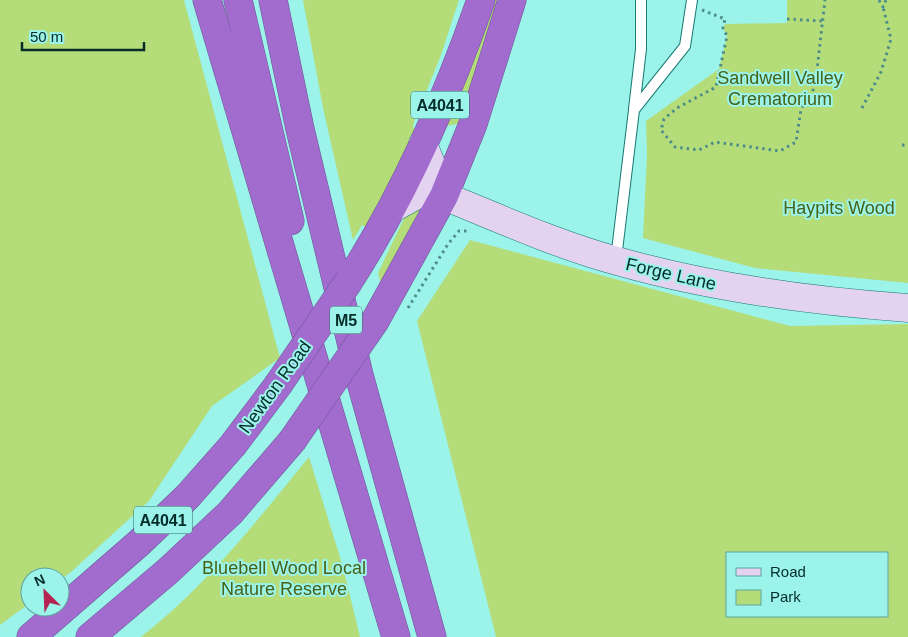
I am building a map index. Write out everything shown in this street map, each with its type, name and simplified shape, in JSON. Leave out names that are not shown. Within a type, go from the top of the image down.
[{"type":"highway","name":"M5","points":[[207,0],[396,637]]},
{"type":"highway","name":"M5","points":[[238,0],[368,546]]},
{"type":"highway","name":"M5","points":[[273,0],[300,129],[359,375],[432,637]]},
{"type":"highway","name":"Newton Road","points":[[31,637],[139,543],[188,496],[233,445],[278,385],[367,254],[394,208],[465,44],[481,0]]},
{"type":"highway","name":"A4041","points":[[90,637],[168,571],[230,513],[292,441],[375,321],[444,196],[473,124],[512,0]]},
{"type":"street","points":[[423,144],[444,196]]},
{"type":"street","name":"Forge Lane","points":[[394,208],[422,192],[444,196],[616,261],[727,287],[836,303],[908,308]]},
{"type":"lane","points":[[616,261],[641,49],[641,0]]},
{"type":"lane","points":[[634,110],[685,46],[692,3]]},
{"type":"path","points":[[692,3],[724,19],[723,28],[727,36],[716,87],[677,108],[664,119],[661,130],[675,147],[699,150],[715,142],[780,151],[796,142],[801,109],[815,86],[825,0]]},
{"type":"path","points":[[862,108],[881,72],[891,40],[883,7],[879,0]]},
{"type":"path","points":[[883,7],[886,0]]},
{"type":"path","points":[[787,19],[822,21]]},
{"type":"path","points":[[902,145],[908,144]]},
{"type":"green space","points":[[0,0],[184,0],[280,358],[212,406],[149,501],[71,572],[70,567],[20,567],[20,610],[0,625]]},
{"type":"green space","points":[[303,0],[459,0],[441,55],[414,122],[413,127],[419,130],[368,229],[362,225],[353,240],[323,108]]},
{"type":"green space","points":[[487,0],[506,0],[462,123],[442,127]]},
{"type":"green space","points":[[787,0],[908,0],[908,283],[755,268],[643,238],[647,154],[646,121],[719,69],[727,36],[723,28],[725,24],[787,23]]},
{"type":"green space","points":[[433,195],[382,288],[378,273],[409,208]]},
{"type":"green space","points":[[470,240],[790,326],[908,324],[908,637],[496,637],[417,321]]},
{"type":"green space","name":"Bluebell Wood Local Nature Reserve","points":[[309,457],[343,567],[360,637],[141,637],[209,575],[250,529]]},
{"type":"park label","name":"Sandwell Valley Crematorium","points":[[780,88]]},
{"type":"park label","name":"Haypits Wood","points":[[839,208]]}]
